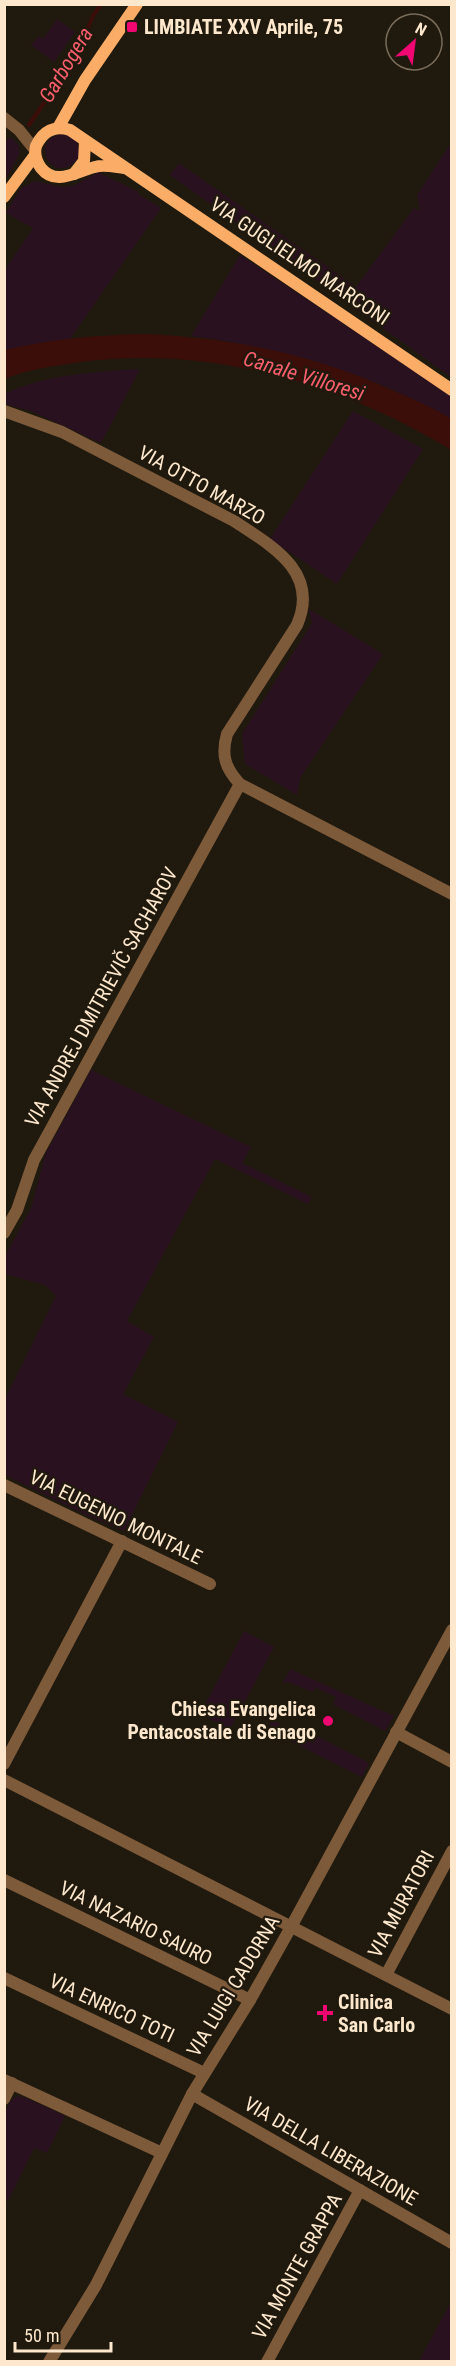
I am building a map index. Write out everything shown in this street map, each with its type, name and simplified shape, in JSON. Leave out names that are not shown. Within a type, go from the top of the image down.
[{"type":"street","points":[[58,128],[77,94],[137,4]]},
{"type":"street","points":[[12,184],[33,173],[45,173],[63,178],[73,175],[84,161],[81,138],[73,117],[77,94]]},
{"type":"street","points":[[10,125],[33,135],[58,128],[70,130],[81,138]]},
{"type":"street","points":[[10,125],[35,153],[38,164],[45,173]]},
{"type":"street","points":[[4,197],[35,153],[39,138],[45,132]]},
{"type":"street","name":"VIA GUGLIELMO MARCONI","points":[[81,138],[167,194],[452,390]]},
{"type":"street","name":"VIA GUGLIELMO MARCONI","points":[[73,175],[97,166],[124,168]]},
{"type":"street","name":"VIA OTTO MARZO","points":[[4,411],[62,432],[234,521],[260,539],[290,565],[299,576],[304,601],[297,625],[227,734],[223,748],[224,761],[230,774],[240,784],[452,894]]},
{"type":"street","name":"VIA ANDREJ DMITRIEVIČ SACHAROV","points":[[4,1233],[17,1210],[34,1160],[240,784]]},
{"type":"street","name":"VIA EUGENIO MONTALE","points":[[4,1485],[210,1584]]},
{"type":"street","points":[[4,1764],[122,1541]]},
{"type":"street","name":"VIA LUIGI CADORNA","points":[[49,2361],[96,2285],[192,2094],[250,2001],[452,1630]]},
{"type":"street","points":[[396,1732],[452,1762]]},
{"type":"street","points":[[4,1780],[452,2009]]},
{"type":"street","name":"VIA MURATORI","points":[[386,1975],[452,1851]]},
{"type":"street","name":"VIA NAZARIO SAURO","points":[[4,1880],[250,2001]]},
{"type":"street","name":"VIA ENRICO TOTI","points":[[4,1978],[204,2073]]},
{"type":"street","points":[[4,2099],[8,2081],[162,2153]]},
{"type":"street","name":"VIA DELLA LIBERAZIONE","points":[[192,2094],[452,2243]]},
{"type":"street","name":"VIA MONTE GRAPPA","points":[[267,2361],[360,2190]]},
{"type":"shaded area","points":[[57,19],[75,32],[54,62],[31,45],[39,36],[43,39]]},
{"type":"shaded area","points":[[62,134],[74,139],[79,151],[74,163],[62,168],[50,163],[45,151],[50,139]]},
{"type":"shaded area","points":[[10,137],[19,145],[19,154],[5,181],[5,142]]},
{"type":"shaded area","points":[[451,143],[451,377],[170,175],[179,163],[356,287],[414,208],[420,211],[417,195]]},
{"type":"shaded area","points":[[98,172],[139,192],[138,194],[161,208],[70,339],[5,350],[4,271],[33,228],[6,213],[20,189],[34,181],[63,187],[75,185]]},
{"type":"shaded area","points":[[240,255],[451,395],[451,419],[389,388],[325,365],[292,355],[191,336]]},
{"type":"shaded area","points":[[140,369],[101,443],[31,411],[5,404],[4,394],[37,382],[71,375]]},
{"type":"shaded area","points":[[353,411],[423,449],[337,584],[270,539]]},
{"type":"shaded area","points":[[309,609],[383,654],[300,778],[297,795],[245,764],[242,734],[312,623]]},
{"type":"shaded area","points":[[91,1070],[251,1147],[242,1163],[312,1197],[308,1204],[215,1159],[127,1321],[154,1337],[123,1394],[178,1422],[124,1531],[5,1475],[5,1399],[56,1296],[45,1285],[5,1274],[5,1256],[31,1208],[46,1153]]},
{"type":"shaded area","points":[[244,1631],[274,1647],[230,1729],[200,1714]]},
{"type":"shaded area","points":[[290,1669],[394,1716],[385,1731],[333,1704],[336,1697],[316,1688],[313,1692],[288,1682],[282,1684]]},
{"type":"shaded area","points":[[272,1720],[313,1743],[317,1736],[369,1763],[362,1777],[272,1732],[269,1726]]},
{"type":"shaded area","points":[[18,2096],[65,2116],[47,2153],[34,2148],[8,2201],[4,2200],[5,2112],[12,2099]]},
{"type":"shaded area","points":[[451,2302],[451,2361],[419,2361]]},
{"type":"water","name":"Canale Villoresi","points":[[145,334],[210,339],[272,350],[363,378],[451,419],[451,450],[409,426],[320,388],[273,374],[225,365],[177,359],[129,358],[51,366],[5,379],[5,350],[74,338]]},
{"type":"waterway","name":"Garbogera","points":[[29,125],[74,59],[93,16],[101,4]]},
{"type":"place","name":"LIMBIATE XXV Aprile, 75","points":[[132,27]]},
{"type":"place","name":"Chiesa Evangelica Pentacostale di Senago","points":[[328,1721]]},
{"type":"place","name":"Clinica San Carlo","points":[[325,2013]]}]
